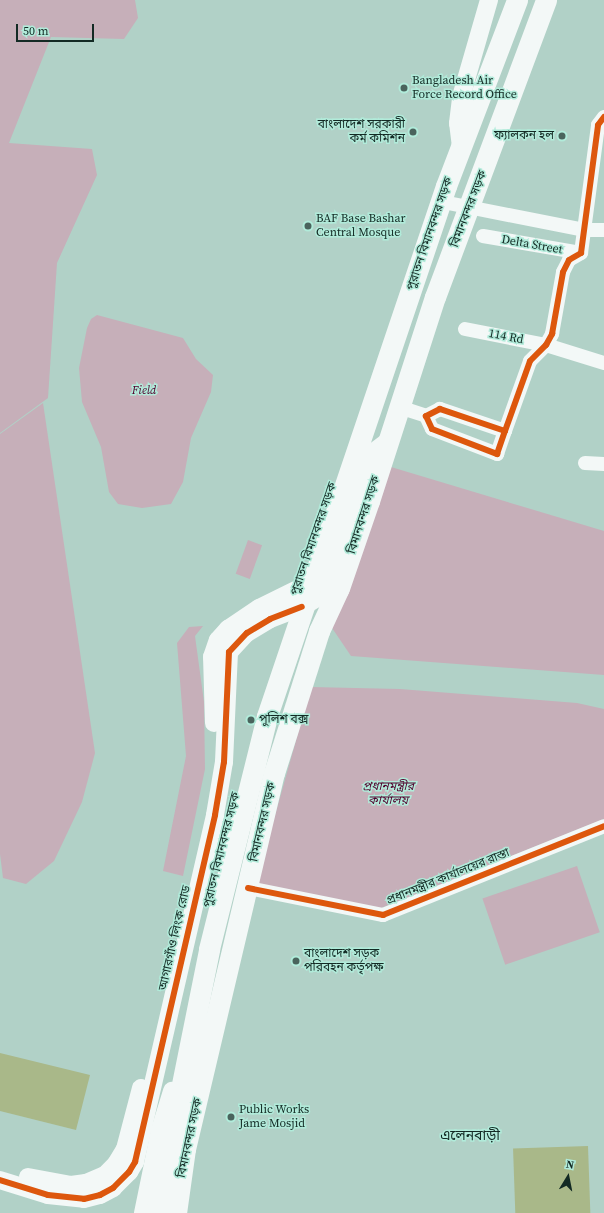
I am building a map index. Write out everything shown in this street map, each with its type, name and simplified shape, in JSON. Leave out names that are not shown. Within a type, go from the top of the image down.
[{"type":"highway","name":"পুরাতন বিমানবন্দর সড়ক","points":[[156,1213],[209,949],[261,738],[310,583],[444,194],[517,0]]},
{"type":"highway","name":"বিমানবন্দর সড়ক","points":[[176,1213],[185,1149],[274,773],[319,631],[340,588],[435,297],[546,0]]},
{"type":"highway","points":[[444,194],[472,201]]},
{"type":"highway","points":[[299,616],[319,631]]},
{"type":"highway","points":[[283,667],[305,674]]},
{"type":"main road","points":[[461,147],[458,124],[461,97],[489,0]]},
{"type":"main road","name":"বিমানবন্দর সড়ক","points":[[299,616],[325,588],[368,464],[376,451],[388,442]]},
{"type":"main road","name":"আগারগাঁও লিংক রোড","points":[[0,1169],[41,1181],[86,1183],[105,1175],[116,1164],[125,1149],[208,813],[215,740],[212,663],[214,649],[228,629],[241,620],[269,602],[310,583]]},
{"type":"main road","name":"আগারগাঁও লিংক রোড","points":[[0,1180],[48,1195],[84,1199],[100,1195],[113,1188],[129,1172],[135,1162],[215,815],[224,762],[229,652],[247,633],[270,619],[299,616]]},
{"type":"main road","points":[[143,1213],[160,1130],[189,1044]]},
{"type":"street","points":[[426,416],[432,429],[498,454],[530,361],[546,345],[552,334],[563,272],[569,260],[582,253],[598,125],[604,117]]},
{"type":"street","points":[[472,201],[585,230],[604,230]]},
{"type":"street","name":"Delta Street","points":[[483,236],[582,253]]},
{"type":"street","name":"114 Rd","points":[[465,329],[546,345],[604,363]]},
{"type":"street","points":[[399,407],[426,416],[440,409],[505,431]]},
{"type":"street","points":[[585,463],[604,464]]},
{"type":"street","name":"প্রধানমন্ত্রীর কার্যালয়ের রাস্তা","points":[[248,888],[383,915],[604,826]]},
{"type":"green space","points":[[0,0],[135,0],[138,18],[124,39],[51,37],[9,143],[92,149],[97,175],[57,263],[48,398],[0,433]]},
{"type":"green space","name":"Field","points":[[97,315],[183,338],[196,359],[213,375],[211,392],[191,438],[183,482],[171,504],[142,508],[118,504],[109,492],[101,447],[82,402],[79,368],[87,328],[91,319]]},
{"type":"green space","points":[[43,403],[95,753],[82,802],[54,861],[26,884],[3,878],[0,854],[0,434]]},
{"type":"green space","points":[[391,467],[604,531],[604,675],[351,656],[330,625]]},
{"type":"green space","points":[[248,540],[262,545],[250,579],[236,574]]},
{"type":"green space","points":[[203,626],[195,636],[204,702],[205,769],[183,876],[163,871],[186,756],[177,643],[189,627]]},
{"type":"green space","name":"প্রধানমন্ত্রীর কার্যালয়","points":[[311,687],[400,689],[577,703],[604,709],[604,819],[376,910],[256,883]]},
{"type":"green space","points":[[577,866],[600,932],[505,965],[482,899]]},
{"type":"shaded area","points":[[0,1053],[90,1075],[76,1130],[0,1111]]},
{"type":"shaded area","points":[[588,1146],[590,1213],[515,1213],[513,1149]]},
{"type":"cycle path","points":[[505,431],[440,409],[426,416],[432,429],[497,454],[530,361],[546,345],[552,334],[563,272],[569,260],[581,253],[598,125],[604,117]]},
{"type":"cycle path","points":[[0,1180],[48,1195],[84,1199],[100,1195],[113,1188],[129,1172],[135,1162],[215,815],[224,762],[229,652],[247,633],[270,619],[302,607]]},
{"type":"cycle path","points":[[248,888],[383,915],[604,826]]},
{"type":"place","name":"Bangladesh Air Force Record Office","points":[[404,88]]},
{"type":"place","name":"বাংলাদেশ সরকারী কর্ম কমিশন","points":[[413,132]]},
{"type":"place","name":"ফ্যালকন হল","points":[[562,136]]},
{"type":"place","name":"BAF Base Bashar Central Mosque","points":[[308,226]]},
{"type":"place","name":"পুলিশ বক্স","points":[[251,720]]},
{"type":"place","name":"বাংলাদেশ সড়ক পরিবহন কর্তৃপক্ষ","points":[[296,961]]},
{"type":"place","name":"Public Works Jame Mosjid","points":[[231,1117]]},
{"type":"district","name":"এলেনবাড়ী","points":[[470,1135]]}]
